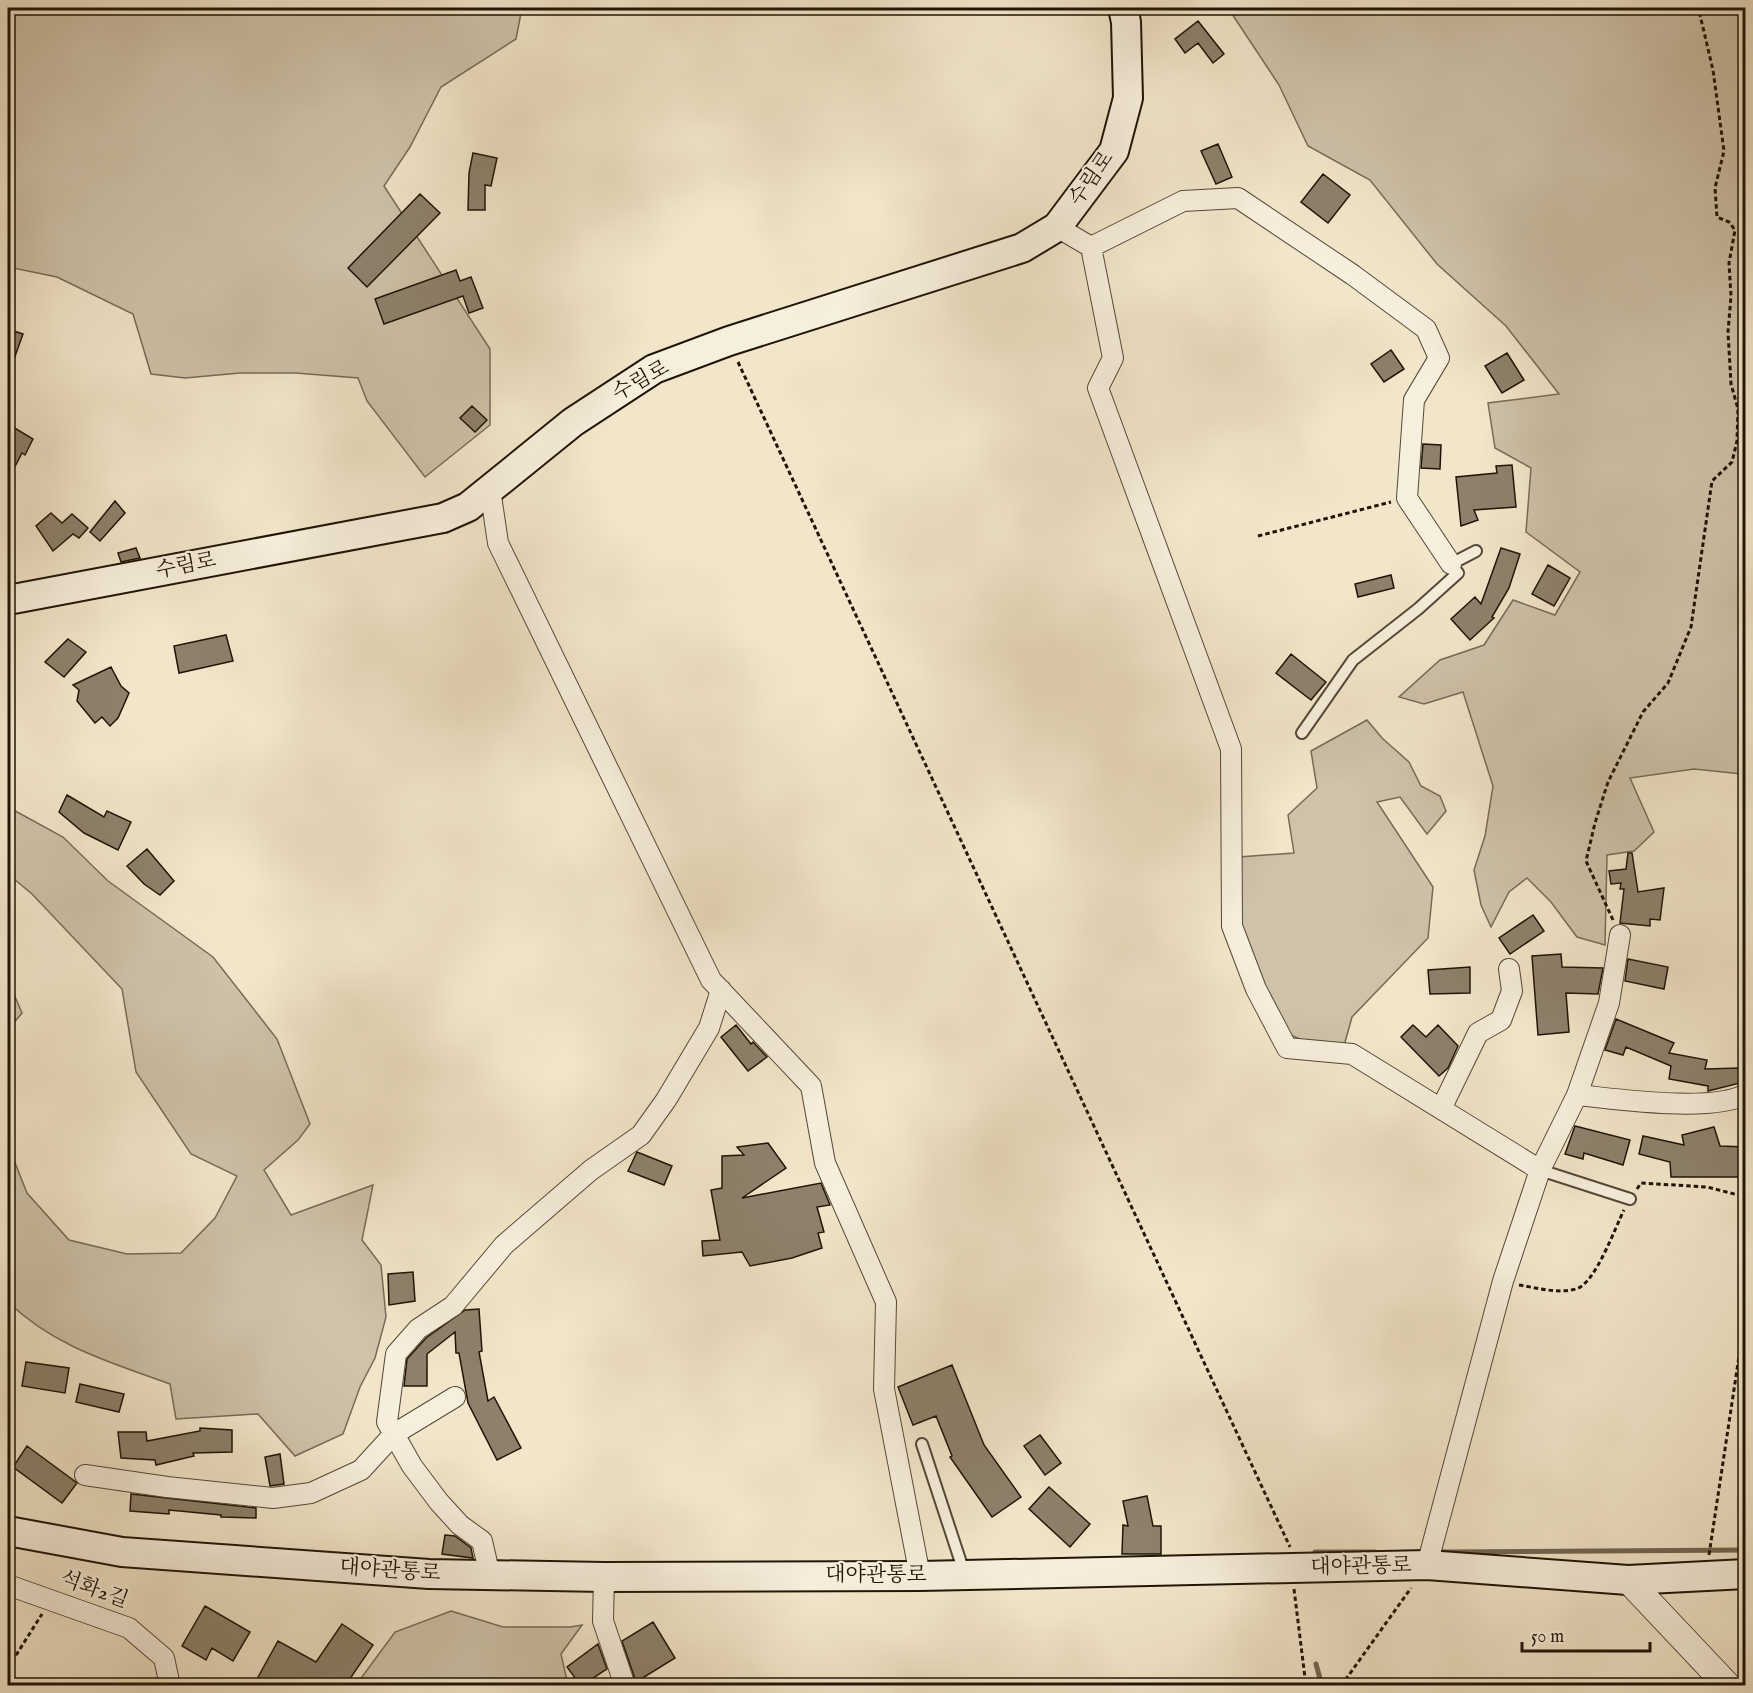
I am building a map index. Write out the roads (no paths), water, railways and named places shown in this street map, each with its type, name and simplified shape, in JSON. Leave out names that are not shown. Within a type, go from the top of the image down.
[{"type":"main road","name":"수림로","points":[[8,600],[443,518],[468,507],[573,422],[654,369],[729,341],[1022,248],[1057,227],[1114,151],[1128,98],[1126,22],[1123,8]]},
{"type":"main road","name":"대야관통로","points":[[8,1532],[123,1552],[429,1574],[490,1576],[920,1576],[1296,1569],[1430,1557],[1628,1580],[1746,1574]]},
{"type":"street","points":[[1092,247],[1183,201],[1238,198],[1353,275],[1426,329],[1439,358],[1414,400],[1407,498],[1451,564]]},
{"type":"street","points":[[1057,227],[1092,247],[1113,358],[1098,388],[1231,749],[1232,926],[1256,989],[1287,1048],[1353,1054],[1442,1107],[1540,1170]]},
{"type":"street","points":[[490,489],[498,543],[711,980],[811,1086],[825,1163],[886,1302],[884,1389],[920,1576]]},
{"type":"street","points":[[1430,1557],[1503,1281],[1540,1170],[1577,1095],[1609,1003],[1620,935]]},
{"type":"street","points":[[1442,1107],[1478,1033],[1501,1020],[1512,991],[1509,969]]},
{"type":"street","points":[[490,1576],[482,1541],[460,1525],[439,1502],[411,1466],[387,1422],[396,1354],[418,1329],[453,1306],[504,1245],[591,1170],[641,1135],[666,1100],[708,1028],[721,990]]},
{"type":"street","points":[[1577,1095],[1670,1103],[1734,1101],[1746,1094]]},
{"type":"street","points":[[85,1474],[167,1487],[273,1498],[311,1493],[361,1470],[394,1434],[455,1397]]},
{"type":"street","points":[[604,1577],[603,1621],[625,1686]]},
{"type":"street","points":[[1628,1580],[1721,1683]]},
{"type":"street","name":"석화2길","points":[[8,1585],[129,1628],[164,1658],[170,1686]]},
{"type":"lane","points":[[1302,732],[1353,660],[1418,609],[1458,573],[1451,564],[1476,551]]},
{"type":"lane","points":[[1540,1170],[1630,1199]]},
{"type":"lane","points":[[922,1444],[965,1575]]},
{"type":"waterway","points":[[1441,1552],[1746,1550]]},
{"type":"waterway","points":[[1315,1552],[1375,1552]]},
{"type":"waterway","points":[[1316,1664],[1322,1686]]}]
